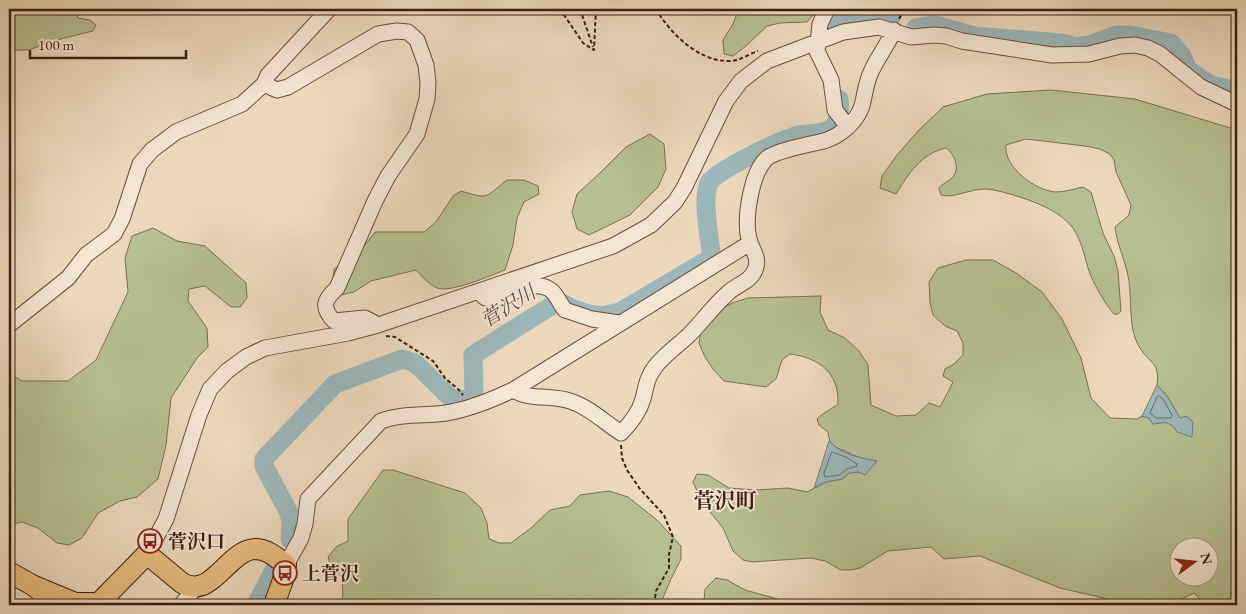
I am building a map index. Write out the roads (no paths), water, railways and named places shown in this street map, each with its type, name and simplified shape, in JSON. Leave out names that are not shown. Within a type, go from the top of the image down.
[{"type":"main road","points":[[9,572],[34,586],[75,603],[98,604],[147,554],[182,584],[188,587],[196,587],[208,583],[243,554],[254,549],[271,554],[286,565],[274,605]]},
{"type":"main road","points":[[34,586],[55,605]]},
{"type":"street","points":[[9,325],[68,278],[86,256],[114,234],[122,219],[140,164],[152,150],[176,132],[242,104],[264,84],[268,75],[329,9]]},
{"type":"street","points":[[513,390],[520,395],[570,401],[581,406],[620,433],[637,414],[643,399],[646,382],[654,367],[689,335],[730,291],[749,280],[755,270],[757,261],[748,230],[749,200],[759,170],[766,159],[774,154],[827,140],[837,135],[842,119],[831,80],[817,51],[820,24],[827,9]]},
{"type":"street","points":[[147,554],[166,519],[199,415],[210,389],[227,370],[246,357],[265,348],[348,333],[378,332],[479,291],[613,246],[651,225],[675,202],[684,188],[726,101],[741,80],[767,61],[842,32],[879,27],[894,30],[911,37],[946,36],[962,42],[1052,55],[1089,54],[1120,46],[1135,45],[1148,48],[1160,54],[1201,88],[1237,104]]},
{"type":"street","points":[[842,119],[854,119],[861,107],[872,69],[888,45],[894,30]]},
{"type":"street","points":[[264,84],[277,90],[288,87],[378,34],[397,31],[408,32],[417,40],[426,65],[428,82],[428,99],[417,134],[388,176],[337,288],[328,296],[325,307],[328,315],[334,321],[365,318],[378,332]]},
{"type":"street","points":[[286,565],[301,538],[308,499],[381,420],[400,415],[446,412],[466,408],[482,404],[513,390],[750,242]]},
{"type":"street","points":[[479,291],[484,298],[491,299],[531,286],[542,286],[550,290],[570,312],[592,319],[619,323]]},
{"type":"street","points":[[181,605],[196,587]]},
{"type":"water","points":[[1157,385],[1167,396],[1180,418],[1186,416],[1193,422],[1192,437],[1177,432],[1170,424],[1153,424],[1149,418],[1142,416]]},
{"type":"water","points":[[829,441],[845,452],[877,461],[865,475],[859,472],[849,473],[842,479],[826,482],[814,488]]},
{"type":"waterway","name":"菅沢川","points":[[828,27],[859,19],[891,18]]},
{"type":"waterway","name":"菅沢川","points":[[916,28],[935,25],[974,36],[1062,43],[1076,47],[1090,45],[1116,35],[1130,35],[1171,43],[1182,56],[1188,70],[1211,85],[1237,91]]},
{"type":"waterway","name":"菅沢川","points":[[290,539],[291,523],[289,513],[264,466],[264,459],[335,384],[402,359],[415,363],[453,400],[468,399],[474,392],[473,355],[556,303],[564,304],[588,314],[602,316],[620,312],[706,261],[710,257],[711,252],[706,208],[709,183],[714,177],[736,163],[765,149],[799,135],[823,132],[831,128],[835,125],[837,119],[839,99]]},
{"type":"waterway","name":"菅沢川","points":[[256,605],[275,568]]},
{"type":"place","name":"菅沢口","points":[[150,541]]},
{"type":"place","name":"上菅沢","points":[[285,573]]},
{"type":"district","name":"菅沢町","points":[[725,501]]}]
